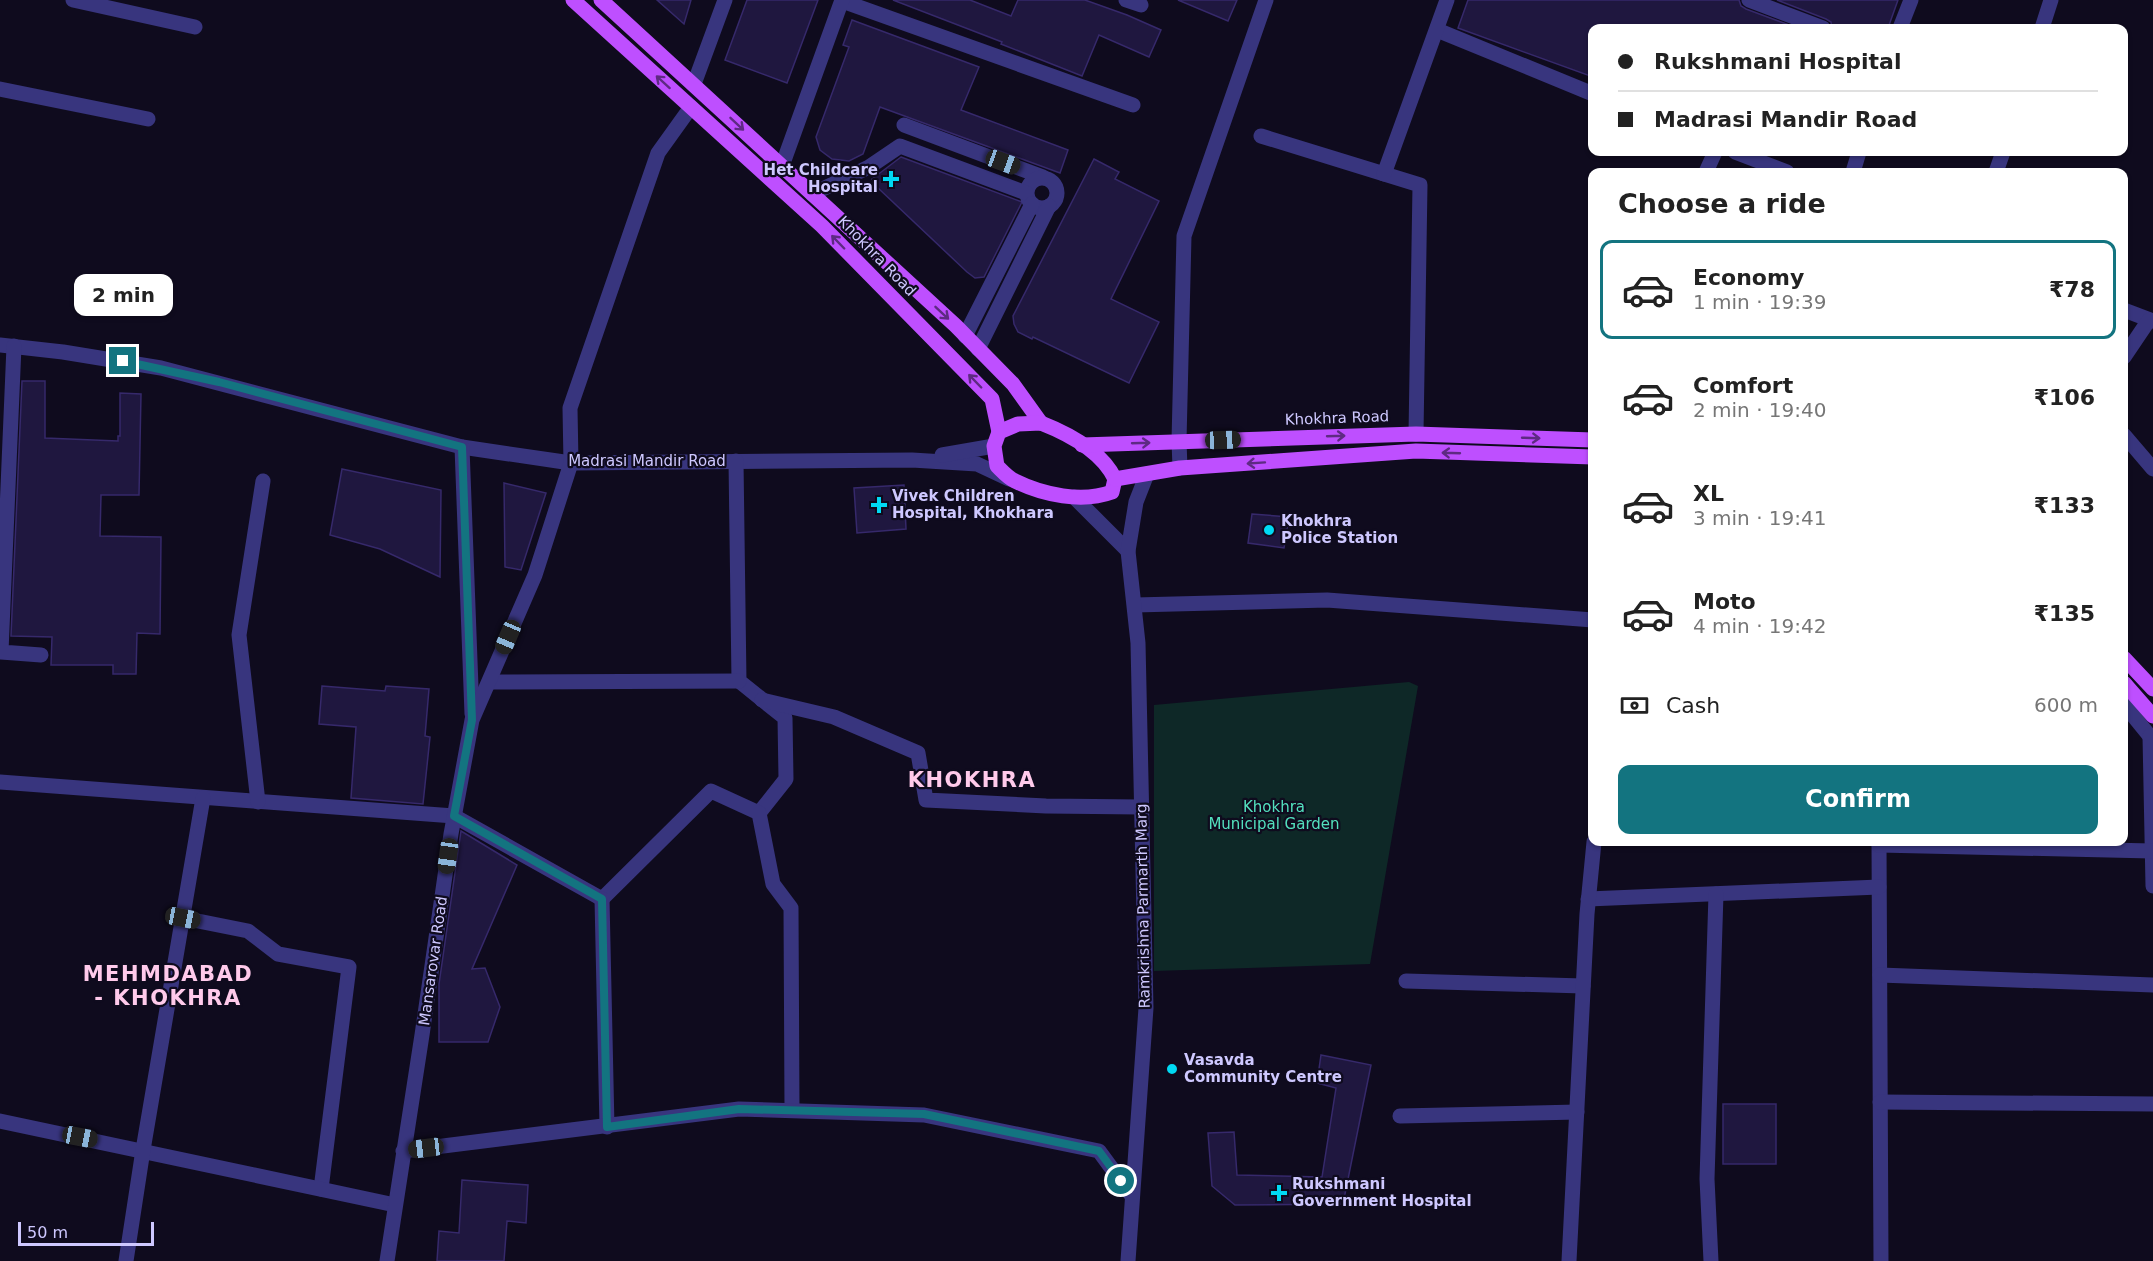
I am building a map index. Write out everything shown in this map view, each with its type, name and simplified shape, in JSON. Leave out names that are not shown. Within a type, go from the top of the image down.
[{"type":"main road","name":"Khokhra Road","points":[[573,0],[822,226],[992,399],[997,466],[1014,481]]},
{"type":"main road","name":"Khokhra Road","points":[[601,0],[965,336],[1013,384],[1041,423]]},
{"type":"main road","points":[[996,439],[1018,424],[1041,423],[1059,430],[1082,445],[1109,466],[1116,479],[1112,492],[1098,497],[1074,497],[1046,492],[1014,481]]},
{"type":"main road","name":"Khokhra Road","points":[[1082,445],[1416,434],[1588,439]]},
{"type":"main road","points":[[1116,479],[1180,468],[1416,452],[1588,458]]},
{"type":"main road","points":[[2128,662],[2147,680]]},
{"type":"main road","points":[[2128,687],[2153,716]]},
{"type":"street","points":[[72,0],[195,27]]},
{"type":"street","points":[[694,84],[725,0]]},
{"type":"street","points":[[782,166],[842,0],[1133,105]]},
{"type":"street","points":[[1180,468],[1184,236],[1266,0]]},
{"type":"street","points":[[1384,174],[1447,0]]},
{"type":"street","points":[[1749,0],[1812,24]]},
{"type":"street","points":[[1902,24],[1911,0]]},
{"type":"street","points":[[2043,24],[2051,0]]},
{"type":"street","points":[[1437,30],[1588,92]]},
{"type":"street","points":[[0,89],[148,119]]},
{"type":"street","name":"Mansarovar Road","points":[[387,1261],[454,816],[472,720],[534,575],[571,463],[570,408],[658,153],[691,107]]},
{"type":"street","points":[[904,125],[1043,177],[1053,182],[1058,192],[978,349]]},
{"type":"street","points":[[1261,136],[1420,185],[1416,434]]},
{"type":"street","points":[[813,194],[869,167],[900,146],[1029,198],[1043,208],[1049,206]]},
{"type":"street","points":[[1745,156],[1776,168]]},
{"type":"street","points":[[965,336],[1029,198],[1032,181],[1043,177]]},
{"type":"street","points":[[2128,311],[2151,320],[2128,352]]},
{"type":"street","points":[[7,345],[1,652],[41,655]]},
{"type":"street","name":"Madrasi Mandir Road","points":[[7,345],[73,353],[161,368],[462,447],[571,463],[912,460]]},
{"type":"street","points":[[912,460],[996,439]]},
{"type":"street","points":[[2128,440],[2153,469]]},
{"type":"street","points":[[462,447],[472,720]]},
{"type":"street","points":[[912,460],[977,464],[1014,481]]},
{"type":"street","points":[[736,461],[739,681]]},
{"type":"street","name":"Ramkrishna Parmarth Marg","points":[[1128,1261],[1146,1008],[1135,605],[1128,551],[1136,502],[1147,474]]},
{"type":"street","points":[[258,802],[239,635],[263,481]]},
{"type":"street","points":[[1074,497],[1128,551]]},
{"type":"street","points":[[1135,605],[1327,600],[1588,620]]},
{"type":"street","points":[[489,682],[739,681],[785,718],[786,779],[759,813],[773,884],[790,908],[792,1109]]},
{"type":"street","points":[[2128,687],[2131,712],[2151,738],[2153,886]]},
{"type":"street","points":[[762,699],[834,717],[918,753],[926,800],[1046,806],[1141,807]]},
{"type":"street","points":[[0,782],[454,816],[602,899]]},
{"type":"street","points":[[607,1127],[602,899],[711,791],[759,813]]},
{"type":"street","points":[[126,1261],[203,798]]},
{"type":"street","points":[[1569,1261],[1588,899],[1594,846]]},
{"type":"street","points":[[1880,846],[1881,1261]]},
{"type":"street","points":[[1982,846],[2152,851]]},
{"type":"street","points":[[1588,899],[1880,886]]},
{"type":"street","points":[[1711,1261],[1707,1179],[1716,894]]},
{"type":"street","points":[[183,918],[248,931],[278,954],[349,967],[321,1189]]},
{"type":"street","points":[[1880,975],[2153,985]]},
{"type":"street","points":[[1406,981],[1583,986]]},
{"type":"street","points":[[1880,1102],[2153,1104]]},
{"type":"street","points":[[403,1151],[739,1109],[924,1114],[1099,1151],[1132,1196]]},
{"type":"street","points":[[1400,1116],[1577,1112]]},
{"type":"street","points":[[0,1121],[395,1205]]},
{"type":"green space","name":"Khokhra Municipal Garden","points":[[1409,682],[1418,686],[1370,964],[1154,971],[1154,705]]},
{"type":"building","points":[[657,0],[691,0],[684,24]]},
{"type":"building","points":[[747,0],[818,0],[787,83],[725,60]]},
{"type":"building","points":[[893,0],[970,0],[1011,16],[1018,0],[1085,0],[1161,30],[1149,57],[1099,35],[1082,76]]},
{"type":"building","points":[[1178,0],[1237,0],[1228,21]]},
{"type":"building","points":[[1468,0],[1739,0],[1741,6],[1746,9],[1786,24],[1588,24],[1588,75],[1458,28]]},
{"type":"building","points":[[1777,0],[1898,0],[1889,24],[1831,24],[1826,19]]},
{"type":"building","points":[[852,20],[979,67],[961,110],[1068,150],[1060,173],[880,107],[863,154],[849,161],[832,159],[820,150],[816,137],[849,47],[843,45]]},
{"type":"building","points":[[901,157],[1022,202],[984,277],[975,278],[967,272],[877,187],[878,182],[872,179]]},
{"type":"building","points":[[1094,159],[1119,172],[1115,179],[1159,201],[1111,299],[1159,322],[1129,383],[1018,332],[1014,324],[1013,316]]},
{"type":"building","points":[[22,381],[45,381],[45,438],[118,441],[120,393],[141,394],[139,495],[101,495],[100,536],[161,537],[160,634],[137,633],[136,674],[113,674],[113,665],[51,665],[52,637],[11,636]]},
{"type":"building","points":[[342,469],[441,490],[440,577],[380,549],[330,535]]},
{"type":"building","points":[[504,483],[546,493],[521,570],[505,567]]},
{"type":"building","points":[[904,485],[906,529],[857,533],[854,488]]},
{"type":"building","name":"Khokhra Police Station","points":[[1252,514],[1289,517],[1284,548],[1248,543]]},
{"type":"building","points":[[322,686],[385,691],[386,686],[429,689],[425,736],[430,737],[423,804],[351,798],[356,727],[319,724]]},
{"type":"building","points":[[461,831],[517,865],[472,969],[485,968],[500,1007],[488,1042],[439,1042],[439,984]]},
{"type":"building","points":[[1321,1055],[1371,1065],[1343,1204],[1235,1205],[1212,1186],[1208,1133],[1234,1132],[1237,1175],[1322,1177],[1336,1088],[1317,1083]]},
{"type":"building","points":[[1723,1104],[1776,1104],[1776,1164],[1723,1164]]},
{"type":"building","points":[[462,1180],[528,1185],[526,1223],[507,1221],[504,1261],[437,1261],[439,1231],[459,1233]]},
{"type":"place","name":"Het Childcare Hospital","points":[[891,179]]},
{"type":"place","name":"Vivek Children Hospital, Khokhara","points":[[879,505]]},
{"type":"place","name":"Khokhra Police Station","points":[[1269,530]]},
{"type":"place","name":"Vasavda Community Centre","points":[[1172,1069]]},
{"type":"place","name":"Rukshmani Government Hospital","points":[[1279,1193]]},
{"type":"district","name":"KHOKHRA","points":[[972,780]]},
{"type":"district","name":"MEHMDABAD - KHOKHRA","points":[[168,986]]},
{"type":"route","points":[[123,361],[219,382],[462,447],[472,720],[454,816],[602,899],[607,1127],[739,1109],[924,1114],[1099,1151],[1121,1181]]}]
